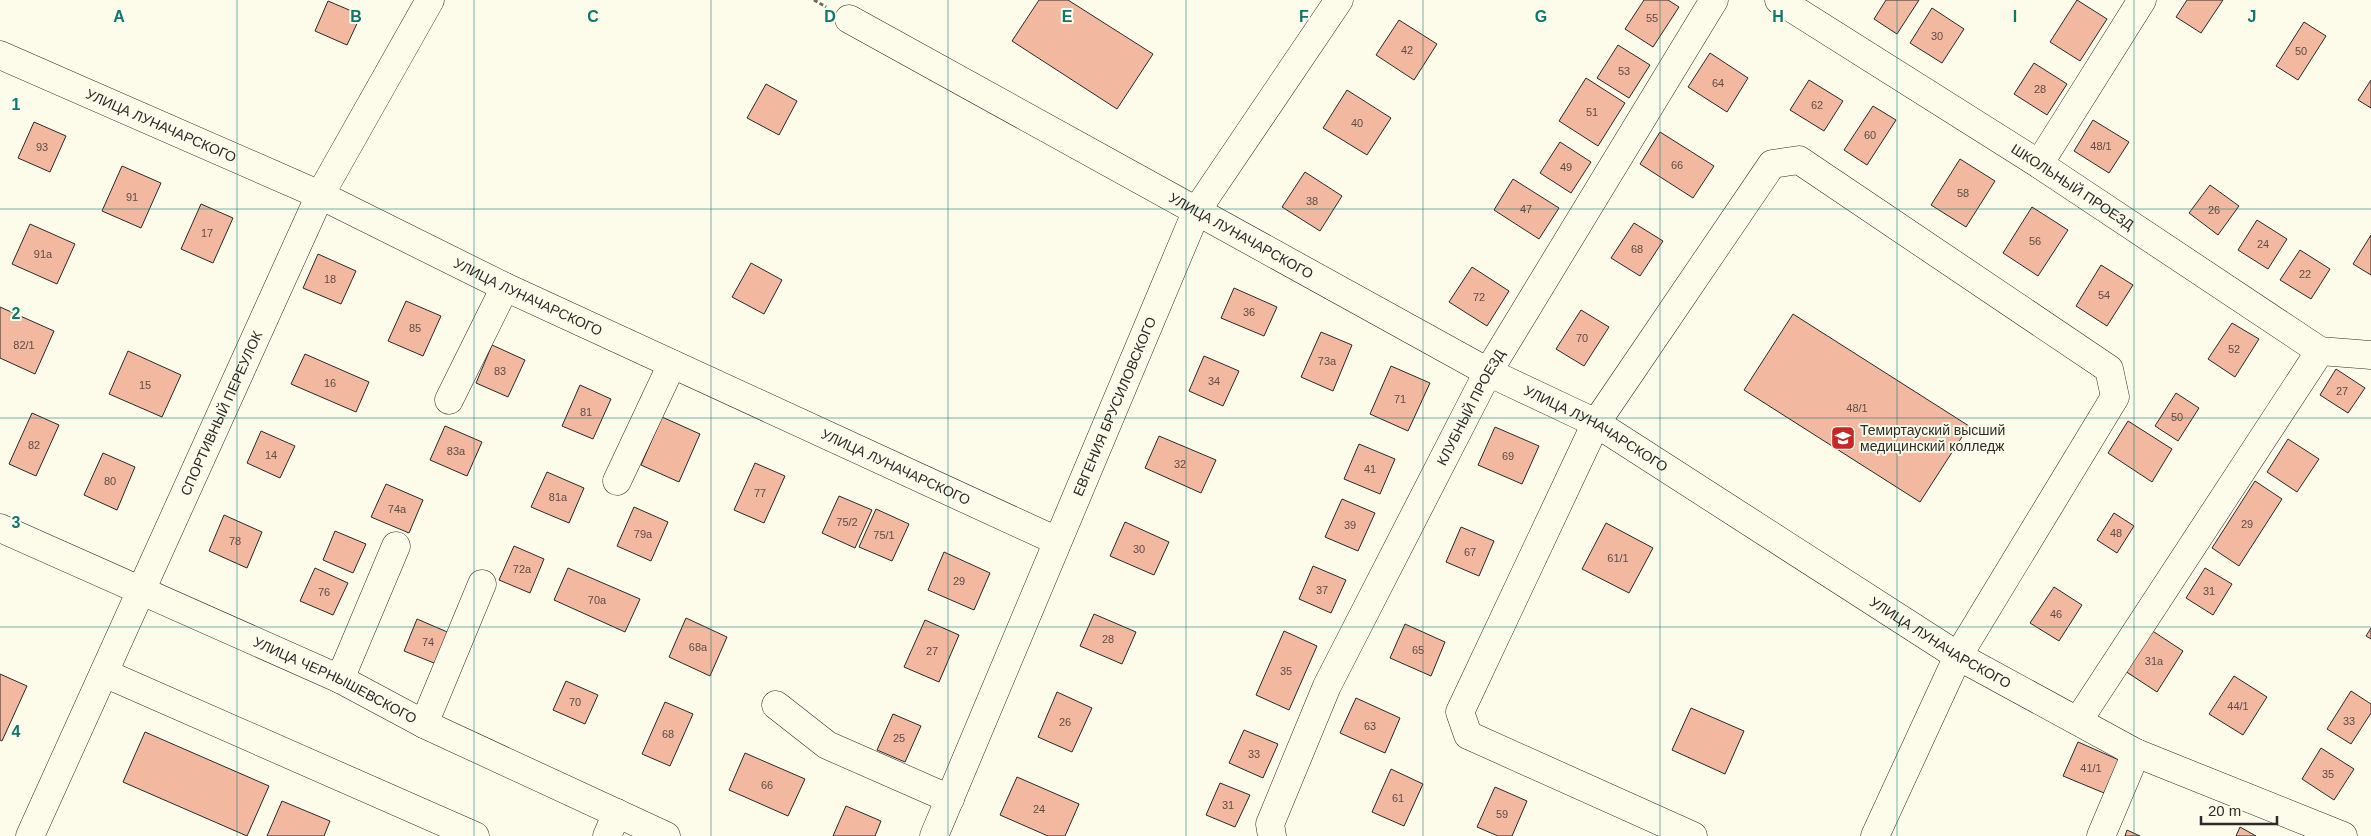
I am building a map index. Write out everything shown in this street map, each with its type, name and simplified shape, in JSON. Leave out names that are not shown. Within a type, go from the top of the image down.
[{"type":"street","name":"СПОРТИВНЫЙ ПЕРЕУЛОК","points":[[30,836],[320,195],[430,0]]},
{"type":"street","name":"ЕВГЕНИЯ БРУСИЛОВСКОГО","points":[[934,836],[1198,210],[1339,0]]},
{"type":"street","name":"КЛУБНЫЙ ПРОЕЗД","points":[[1272,836],[1270,824],[1328,686],[1488,372],[1714,0]]},
{"type":"street","name":"ШКОЛЬНЫЙ ПРОЕЗД","points":[[1779,0],[2039,164],[2320,350],[2371,355]]},
{"type":"street","points":[[2039,164],[2142,0]]},
{"type":"street","name":"УЛИЦА ЛУНАЧАРСКОГО","points":[[849,19],[1198,210],[1488,372],[1596,423],[1958,656],[2136,753],[2343,836]]},
{"type":"street","name":"УЛИЦА ЛУНАЧАРСКОГО","points":[[0,55],[320,195],[505,287],[1057,541]]},
{"type":"street","points":[[1693,836],[1468,735],[1460,712],[1596,423],[1772,164],[1799,160],[2109,369],[2115,397],[1958,656],[1875,836]]},
{"type":"street","points":[[449,400],[505,287]]},
{"type":"street","points":[[2078,721],[2320,350]]},
{"type":"street","points":[[617,481],[672,364]]},
{"type":"street","name":"УЛИЦА ЧЕРНЫШЕВСКОГО","points":[[0,528],[340,679],[612,825],[666,836]]},
{"type":"street","points":[[340,679],[396,546]]},
{"type":"street","points":[[424,724],[482,584]]},
{"type":"street","points":[[104,673],[475,836]]},
{"type":"street","points":[[776,705],[827,746],[950,799]]},
{"type":"street","points":[[2101,836],[2136,753]]},
{"type":"building","points":[[1039,0],[1068,0],[1153,54],[1117,109],[1012,41]]},
{"type":"building","points":[[1644,0],[1668,0],[1679,7],[1653,47],[1625,29]]},
{"type":"building","points":[[1886,0],[1919,0],[1897,34],[1874,19]]},
{"type":"building","points":[[2077,0],[2107,19],[2080,61],[2050,42]]},
{"type":"building","points":[[2187,0],[2223,0],[2201,33],[2176,17]]},
{"type":"building","points":[[328,1],[361,15],[347,45],[315,31]]},
{"type":"building","points":[[1932,8],[1964,29],[1942,63],[1910,43]]},
{"type":"building","points":[[1399,20],[1437,44],[1414,80],[1376,55]]},
{"type":"building","points":[[2304,22],[2326,36],[2298,80],[2276,66]]},
{"type":"building","points":[[1618,45],[1650,65],[1629,98],[1597,78]]},
{"type":"building","points":[[1710,53],[1748,78],[1727,112],[1688,87]]},
{"type":"building","points":[[2034,63],[2067,84],[2047,115],[2014,94]]},
{"type":"building","points":[[1586,78],[1625,103],[1598,146],[1559,121]]},
{"type":"building","points":[[1809,80],[1843,101],[1824,131],[1790,110]]},
{"type":"building","points":[[2371,80],[2371,108],[2358,100]]},
{"type":"building","points":[[766,84],[797,101],[779,135],[747,118]]},
{"type":"building","points":[[1347,90],[1391,118],[1367,155],[1323,128]]},
{"type":"building","points":[[1873,106],[1896,120],[1867,165],[1844,150]]},
{"type":"building","points":[[2093,120],[2129,142],[2109,173],[2074,151]]},
{"type":"building","points":[[34,122],[66,136],[50,172],[18,158]]},
{"type":"building","points":[[1660,132],[1714,166],[1693,198],[1640,164]]},
{"type":"building","points":[[1560,142],[1591,162],[1571,193],[1540,173]]},
{"type":"building","points":[[1960,159],[1995,181],[1966,227],[1931,205]]},
{"type":"building","points":[[122,166],[161,183],[141,228],[102,211]]},
{"type":"building","points":[[1305,172],[1342,196],[1320,231],[1282,207]]},
{"type":"building","points":[[1513,179],[1559,208],[1539,239],[1494,210]]},
{"type":"building","points":[[2210,185],[2239,206],[2218,235],[2189,213]]},
{"type":"building","points":[[201,204],[233,218],[213,263],[181,249]]},
{"type":"building","points":[[2032,207],[2068,230],[2038,276],[2003,253]]},
{"type":"building","points":[[2257,220],[2287,239],[2268,269],[2238,250]]},
{"type":"building","points":[[1634,223],[1663,241],[1640,276],[1611,258]]},
{"type":"building","points":[[30,224],[75,244],[57,284],[12,264]]},
{"type":"building","points":[[2371,235],[2371,275],[2353,264]]},
{"type":"building","points":[[2300,250],[2330,269],[2311,299],[2280,280]]},
{"type":"building","points":[[318,254],[356,271],[341,304],[303,288]]},
{"type":"building","points":[[751,263],[782,280],[764,314],[732,297]]},
{"type":"building","points":[[2101,265],[2133,285],[2107,326],[2076,306]]},
{"type":"building","points":[[1472,267],[1509,291],[1487,326],[1449,302]]},
{"type":"building","points":[[1234,288],[1277,307],[1264,336],[1221,318]]},
{"type":"building","points":[[406,301],[441,316],[423,356],[388,341]]},
{"type":"building","points":[[0,307],[54,331],[35,374],[0,358]]},
{"type":"building","points":[[1581,310],[1609,327],[1584,366],[1556,349]]},
{"type":"building","points":[[1793,314],[1969,426],[1920,502],[1744,390]]},
{"type":"building","points":[[2232,323],[2259,339],[2235,377],[2208,359]]},
{"type":"building","points":[[1321,332],[1352,345],[1333,391],[1301,377]]},
{"type":"building","points":[[492,345],[525,360],[508,397],[476,383]]},
{"type":"building","points":[[128,351],[181,375],[162,417],[109,394]]},
{"type":"building","points":[[305,354],[369,382],[356,412],[291,384]]},
{"type":"building","points":[[1204,356],[1239,371],[1223,406],[1189,391]]},
{"type":"building","points":[[1391,366],[1430,383],[1408,431],[1370,414]]},
{"type":"building","points":[[2336,369],[2365,388],[2348,413],[2320,395]]},
{"type":"building","points":[[580,385],[611,399],[593,439],[562,426]]},
{"type":"building","points":[[2176,393],[2199,408],[2178,441],[2155,426]]},
{"type":"building","points":[[32,413],[59,425],[36,476],[9,464]]},
{"type":"building","points":[[662,417],[700,434],[679,482],[641,465]]},
{"type":"building","points":[[2128,421],[2172,449],[2152,482],[2108,453]]},
{"type":"building","points":[[445,426],[482,442],[467,476],[430,460]]},
{"type":"building","points":[[1495,427],[1539,446],[1522,484],[1478,465]]},
{"type":"building","points":[[261,431],[295,446],[280,478],[247,463]]},
{"type":"building","points":[[1159,436],[1216,460],[1201,493],[1145,468]]},
{"type":"building","points":[[2288,439],[2319,459],[2297,492],[2267,472]]},
{"type":"building","points":[[1359,444],[1395,459],[1380,494],[1344,479]]},
{"type":"building","points":[[103,453],[135,467],[117,510],[84,495]]},
{"type":"building","points":[[755,463],[785,476],[764,523],[734,510]]},
{"type":"building","points":[[547,472],[584,488],[569,523],[531,507]]},
{"type":"building","points":[[2255,481],[2282,499],[2239,566],[2212,548]]},
{"type":"building","points":[[386,484],[423,500],[409,533],[371,517]]},
{"type":"building","points":[[839,496],[872,510],[855,548],[822,533]]},
{"type":"building","points":[[1342,499],[1375,513],[1358,551],[1325,537]]},
{"type":"building","points":[[634,507],[668,522],[651,561],[617,546]]},
{"type":"building","points":[[876,509],[909,524],[892,561],[859,547]]},
{"type":"building","points":[[2114,513],[2134,526],[2117,553],[2097,540]]},
{"type":"building","points":[[224,515],[262,532],[247,568],[209,551]]},
{"type":"building","points":[[1125,522],[1169,542],[1154,575],[1110,556]]},
{"type":"building","points":[[1606,523],[1653,548],[1629,593],[1582,569]]},
{"type":"building","points":[[1461,527],[1494,541],[1479,576],[1446,562]]},
{"type":"building","points":[[335,531],[366,544],[353,573],[323,560]]},
{"type":"building","points":[[514,546],[544,559],[530,593],[499,580]]},
{"type":"building","points":[[944,552],[990,573],[974,610],[928,590]]},
{"type":"building","points":[[1313,566],[1346,580],[1331,613],[1299,599]]},
{"type":"building","points":[[315,568],[348,583],[333,615],[300,601]]},
{"type":"building","points":[[568,568],[640,599],[625,632],[554,600]]},
{"type":"building","points":[[2205,568],[2232,584],[2213,615],[2186,598]]},
{"type":"building","points":[[2054,587],[2082,605],[2059,641],[2030,623]]},
{"type":"building","points":[[1094,614],[1136,632],[1122,664],[1080,646]]},
{"type":"building","points":[[686,618],[727,637],[710,676],[669,657]]},
{"type":"building","points":[[417,619],[452,634],[439,665],[404,651]]},
{"type":"building","points":[[925,620],[959,635],[939,682],[904,667]]},
{"type":"building","points":[[1405,624],[1445,642],[1431,676],[1390,658]]},
{"type":"building","points":[[2371,628],[2371,639],[2366,636]]},
{"type":"building","points":[[2151,630],[2183,651],[2157,692],[2125,671]]},
{"type":"building","points":[[1284,631],[1317,646],[1289,710],[1256,695]]},
{"type":"building","points":[[0,674],[27,686],[2,741],[0,740]]},
{"type":"building","points":[[2234,676],[2267,697],[2243,735],[2209,714]]},
{"type":"building","points":[[566,681],[598,695],[585,724],[553,710]]},
{"type":"building","points":[[2351,691],[2371,704],[2371,713],[2351,744],[2327,729]]},
{"type":"building","points":[[1057,692],[1092,708],[1072,752],[1038,737]]},
{"type":"building","points":[[1356,698],[1400,718],[1385,753],[1340,733]]},
{"type":"building","points":[[665,702],[693,714],[670,766],[642,754]]},
{"type":"building","points":[[1691,708],[1744,731],[1725,774],[1672,750]]},
{"type":"building","points":[[893,714],[921,726],[905,762],[877,750]]},
{"type":"building","points":[[1244,730],[1278,744],[1263,778],[1229,763]]},
{"type":"building","points":[[145,732],[269,786],[247,836],[123,782]]},
{"type":"building","points":[[2078,742],[2119,760],[2104,793],[2063,776]]},
{"type":"building","points":[[2321,748],[2354,769],[2334,800],[2302,779]]},
{"type":"building","points":[[745,753],[805,779],[788,816],[729,790]]},
{"type":"building","points":[[1391,769],[1423,784],[1404,826],[1372,812]]},
{"type":"building","points":[[1017,777],[1079,804],[1065,836],[1048,836],[1000,815]]},
{"type":"building","points":[[1220,783],[1250,795],[1235,827],[1206,815]]},
{"type":"building","points":[[1495,787],[1527,801],[1512,836],[1498,836],[1477,827]]},
{"type":"building","points":[[282,801],[330,821],[324,836],[267,836]]},
{"type":"building","points":[[846,806],[881,821],[875,836],[833,836]]},
{"type":"building","points":[[2240,827],[2256,836],[2236,836]]},
{"type":"building","points":[[2127,830],[2140,836],[2125,836]]},
{"type":"place","name":"Темиртауский высший медицинский колледж","points":[[1843,438]]}]
